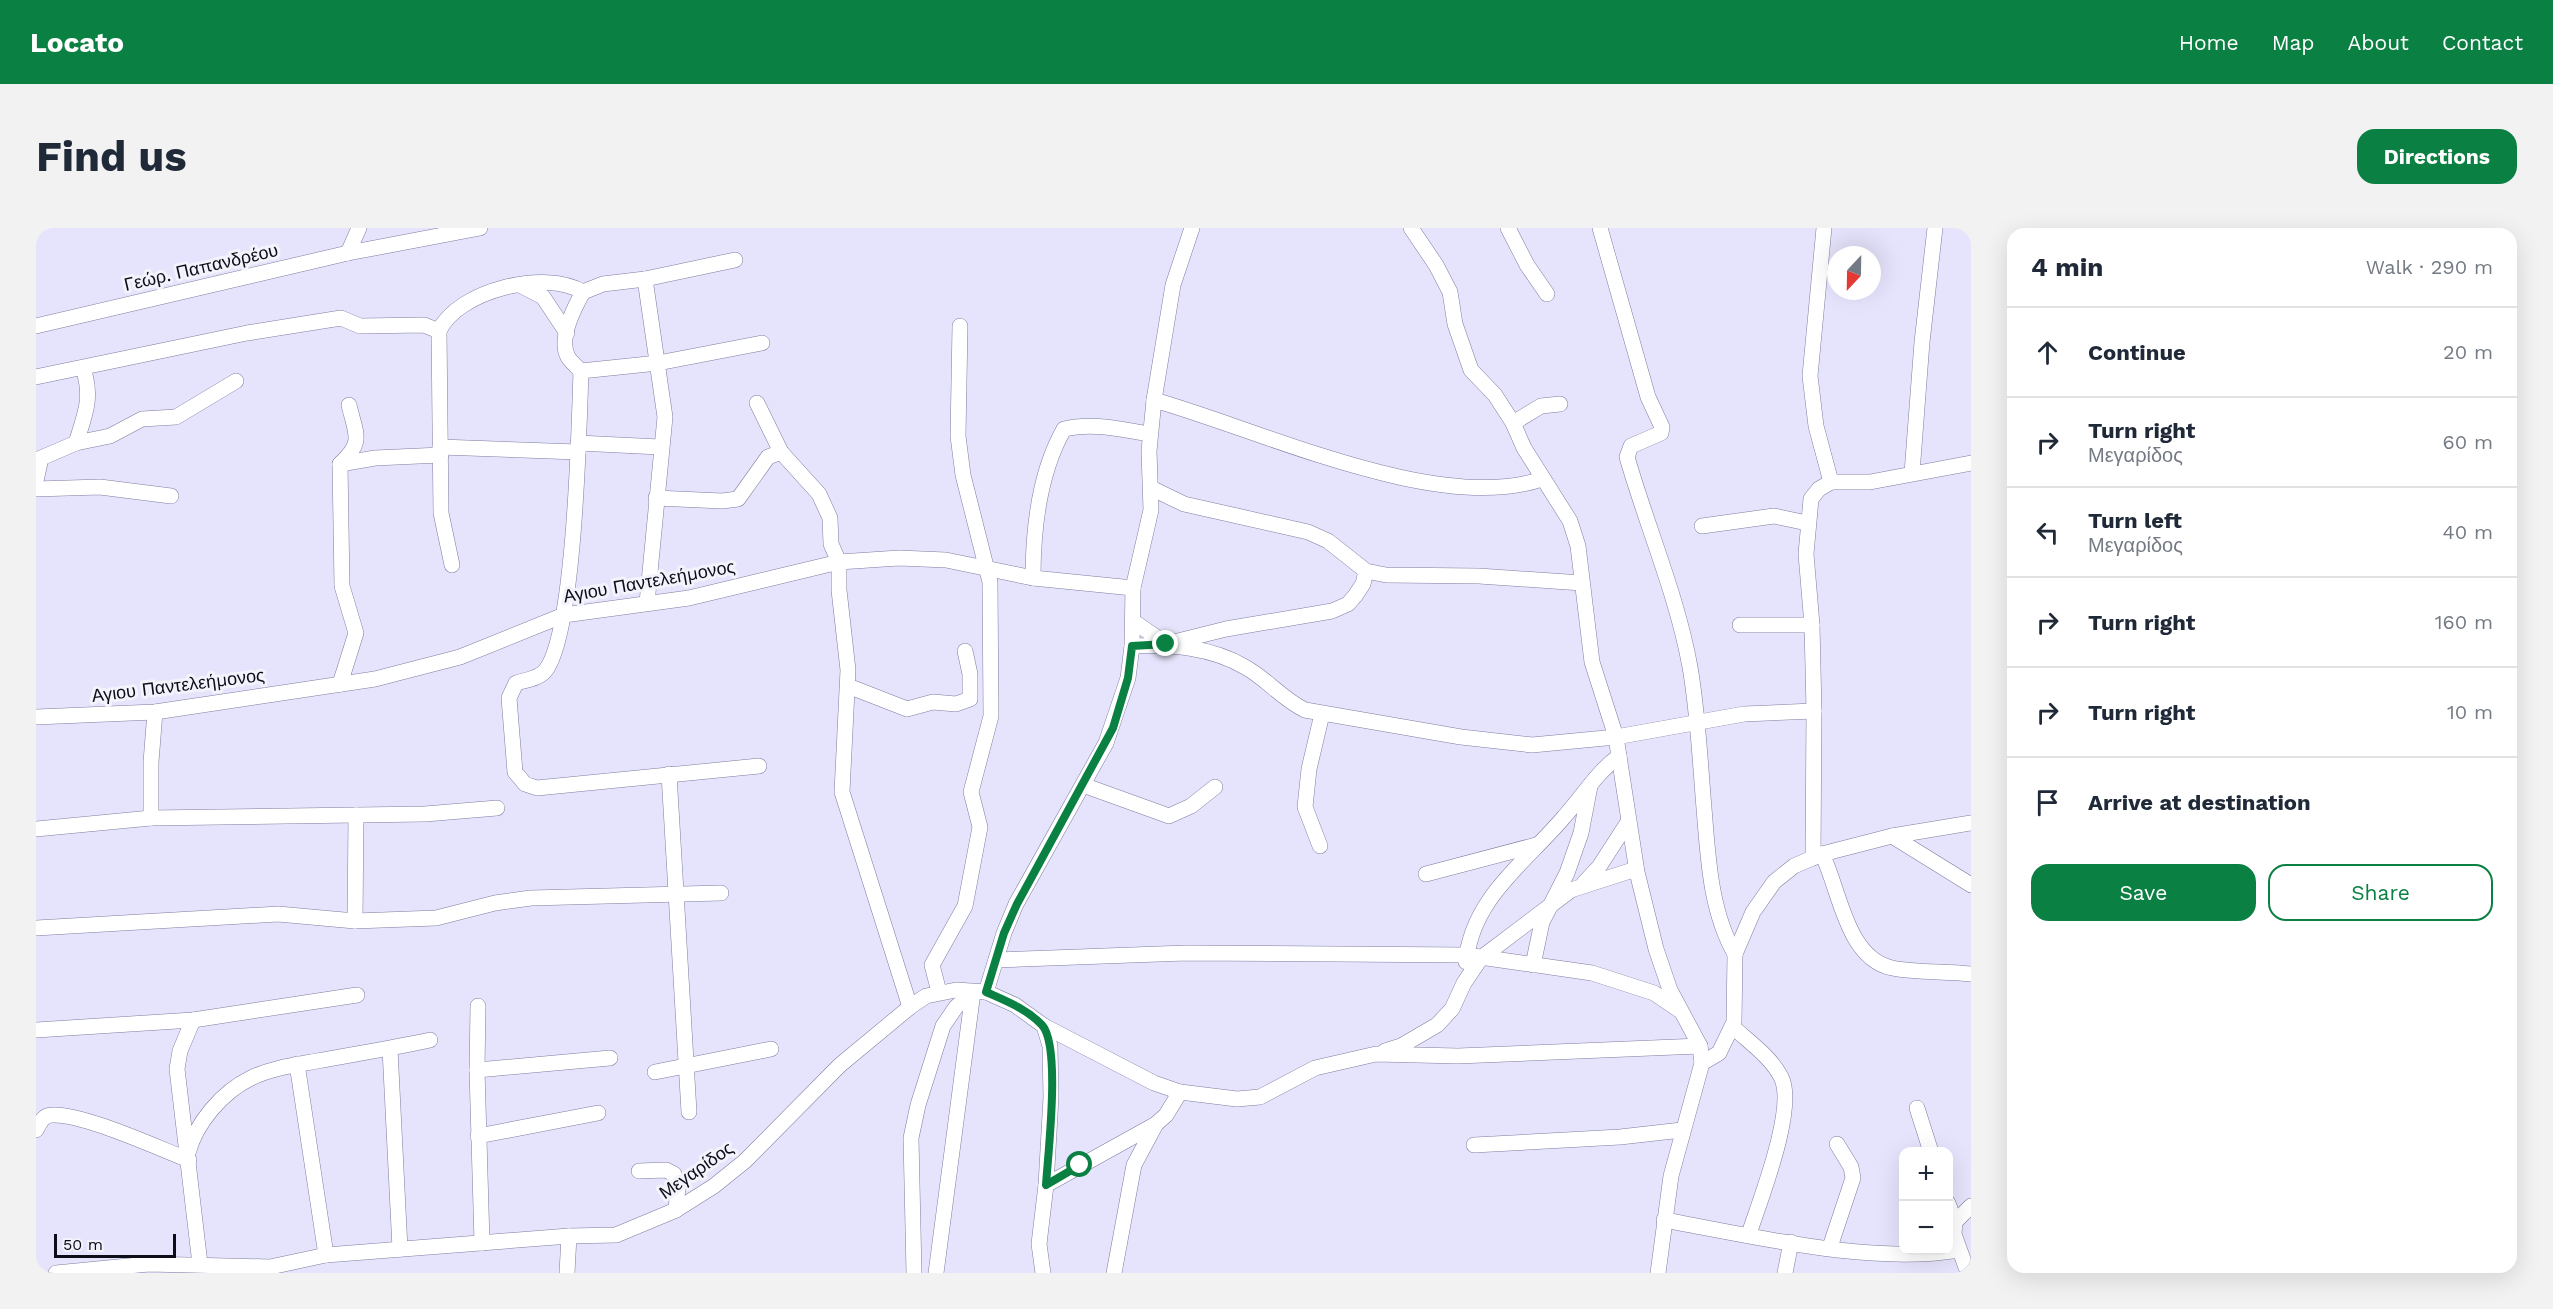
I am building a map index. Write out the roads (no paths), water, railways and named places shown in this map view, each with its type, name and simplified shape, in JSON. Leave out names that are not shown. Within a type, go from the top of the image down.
[{"type":"street","points":[[348,253],[359,228]]},
{"type":"street","points":[[936,1273],[980,992],[996,960],[1004,933],[1022,894],[1064,815],[1083,785],[1120,709],[1128,678],[1132,646],[1133,588],[1151,510],[1150,434],[1154,400],[1173,285],[1192,228]]},
{"type":"street","points":[[1410,228],[1436,265],[1449,292],[1455,324],[1471,370],[1495,395],[1514,423],[1524,448],[1570,521],[1578,546],[1592,662],[1616,737],[1636,869],[1656,949],[1670,990],[1700,1046],[1702,1063],[1682,1131],[1664,1220],[1658,1273]]},
{"type":"street","points":[[1508,228],[1527,265],[1547,294]]},
{"type":"street","points":[[1600,228],[1648,397],[1662,427],[1661,433],[1631,446],[1627,457],[1680,622],[1697,722],[1710,873],[1721,923],[1735,954],[1736,1003],[1732,1027],[1719,1053],[1702,1063]]},
{"type":"street","points":[[1824,228],[1810,375],[1818,436],[1832,482]]},
{"type":"street","points":[[1912,473],[1924,319],[1935,228]]},
{"type":"street","name":"Γεώρ. Παπανδρέου","points":[[36,326],[348,253],[475,229]]},
{"type":"street","points":[[735,260],[645,279],[603,284],[583,292],[575,306],[565,347],[568,356],[581,371],[578,447],[564,615],[551,662],[543,674],[516,683],[511,688],[509,698],[515,772],[525,784],[537,788],[759,766]]},
{"type":"street","points":[[645,279],[665,417],[660,447],[647,603]]},
{"type":"street","points":[[452,565],[441,513],[438,331],[444,320],[456,308],[481,295],[520,285],[556,281],[571,284],[583,292]]},
{"type":"street","points":[[520,285],[543,297],[567,333]]},
{"type":"street","points":[[36,377],[248,333],[341,318],[360,326],[424,326],[438,331]]},
{"type":"street","points":[[939,992],[932,965],[965,906],[980,827],[971,792],[991,716],[991,597],[963,475],[958,436],[960,326]]},
{"type":"street","points":[[581,371],[658,363],[762,343]]},
{"type":"street","points":[[76,443],[88,405],[89,386],[83,368]]},
{"type":"street","points":[[171,496],[36,480],[41,458],[76,443],[110,436],[142,419],[176,417],[236,381]]},
{"type":"street","points":[[1154,400],[1341,462],[1406,477],[1479,488],[1521,486],[1542,479]]},
{"type":"street","points":[[757,403],[781,452],[819,494],[830,518],[831,544],[839,562],[839,590],[848,686],[842,792],[910,1007]]},
{"type":"street","points":[[1514,423],[1540,406],[1560,404]]},
{"type":"street","points":[[339,464],[354,451],[357,444],[349,405]]},
{"type":"street","points":[[1033,578],[1033,536],[1039,502],[1054,446],[1064,429],[1078,425],[1103,426],[1150,434]]},
{"type":"street","points":[[339,464],[440,451],[660,447]]},
{"type":"street","points":[[656,498],[722,501],[738,499],[768,456],[781,452]]},
{"type":"street","points":[[1971,463],[1870,482],[1832,482],[1819,489],[1810,499],[1806,554],[1812,625],[1818,856],[1833,876],[1853,938],[1870,957],[1891,968],[1971,974]]},
{"type":"street","points":[[339,464],[342,586],[356,633],[340,684]]},
{"type":"street","points":[[1150,488],[1184,504],[1308,532],[1328,541],[1366,571],[1386,575],[1479,576],[1582,583]]},
{"type":"street","points":[[1702,526],[1774,516],[1807,523]]},
{"type":"street","name":"Αγιου Παντελεήμονος","points":[[36,717],[155,711],[375,679],[460,657],[564,615],[689,597],[839,562],[899,558],[946,560],[1033,578],[1133,588]]},
{"type":"street","points":[[1132,646],[1166,644],[1226,629],[1332,611],[1348,604],[1355,596],[1363,584],[1366,571]]},
{"type":"street","points":[[1133,621],[1166,644],[1223,656],[1246,667],[1290,703],[1322,714],[1461,737],[1532,745],[1616,737],[1744,714],[1814,711]]},
{"type":"street","points":[[1740,625],[1812,625]]},
{"type":"street","points":[[848,686],[907,709],[933,702],[963,703],[970,699],[971,692],[965,651]]},
{"type":"street","points":[[151,818],[150,762],[155,711]]},
{"type":"street","points":[[1320,846],[1305,807],[1309,769],[1322,714]]},
{"type":"street","points":[[1376,1054],[1401,1046],[1437,1025],[1452,1009],[1474,956],[1475,921],[1484,906],[1564,818],[1598,772],[1619,756]]},
{"type":"street","points":[[669,774],[689,1113]]},
{"type":"street","points":[[1533,965],[1542,922],[1554,903],[1581,833],[1592,782]]},
{"type":"street","points":[[1083,785],[1169,816],[1191,806],[1215,786]]},
{"type":"street","points":[[36,829],[151,818],[425,814],[497,808]]},
{"type":"street","points":[[356,815],[356,921]]},
{"type":"street","points":[[1474,956],[1582,885],[1599,867],[1628,822]]},
{"type":"street","points":[[1735,954],[1753,912],[1774,882],[1794,866],[1818,856],[1892,836],[1971,823]]},
{"type":"street","points":[[1892,836],[1971,885]]},
{"type":"street","points":[[1426,874],[1538,845]]},
{"type":"street","points":[[1582,885],[1636,869]]},
{"type":"street","points":[[36,928],[278,914],[356,921],[436,918],[495,903],[531,898],[677,896],[721,893]]},
{"type":"street","points":[[996,960],[1209,952],[1474,956],[1592,973],[1654,993],[1682,1011]]},
{"type":"street","name":"Μεγαρίδος","points":[[56,1273],[149,1264],[200,1264],[236,1270],[270,1267],[326,1255],[568,1236],[616,1235],[676,1210],[714,1186],[745,1161],[840,1065],[910,1007],[939,992],[980,992],[1015,1005],[1044,1026],[1126,1070],[1180,1092],[1237,1099],[1260,1098],[1315,1068],[1376,1054]]},
{"type":"street","points":[[914,1273],[911,1138],[916,1116],[943,1026],[956,1007],[980,992]]},
{"type":"street","points":[[36,1030],[193,1020],[357,995]]},
{"type":"street","points":[[478,1006],[478,1136],[482,1243]]},
{"type":"street","points":[[193,1020],[180,1051],[177,1070],[200,1264]]},
{"type":"street","points":[[1043,1273],[1039,1244],[1046,1185],[1052,1062],[1044,1026]]},
{"type":"street","points":[[1732,1027],[1765,1056],[1781,1077],[1786,1091],[1783,1122],[1749,1234]]},
{"type":"street","points":[[189,1157],[193,1137],[203,1121],[226,1097],[250,1078],[297,1064],[430,1040]]},
{"type":"street","points":[[1376,1054],[1458,1056],[1700,1046]]},
{"type":"street","points":[[390,1049],[400,1249]]},
{"type":"street","points":[[655,1072],[685,1064],[771,1049]]},
{"type":"street","points":[[477,1070],[610,1058]]},
{"type":"street","points":[[297,1064],[326,1255]]},
{"type":"street","points":[[1046,1185],[1156,1124],[1166,1115],[1180,1092]]},
{"type":"street","points":[[1917,1108],[1929,1147]]},
{"type":"street","points":[[478,1136],[598,1113]]},
{"type":"street","points":[[36,1130],[41,1119],[50,1115],[65,1116],[189,1157]]},
{"type":"street","points":[[1114,1273],[1134,1165],[1156,1124]]},
{"type":"street","points":[[1474,1145],[1682,1131]]},
{"type":"street","points":[[1830,1247],[1853,1178],[1851,1167],[1837,1144]]},
{"type":"street","points":[[639,1171],[666,1170],[674,1174],[678,1186],[676,1210]]},
{"type":"street","points":[[1955,1222],[1971,1206]]},
{"type":"street","points":[[1953,1217],[1954,1234],[1968,1273]]},
{"type":"street","points":[[1664,1220],[1830,1247],[1919,1254],[1959,1250]]},
{"type":"street","points":[[567,1273],[568,1236]]},
{"type":"street","points":[[1785,1273],[1791,1242]]}]
